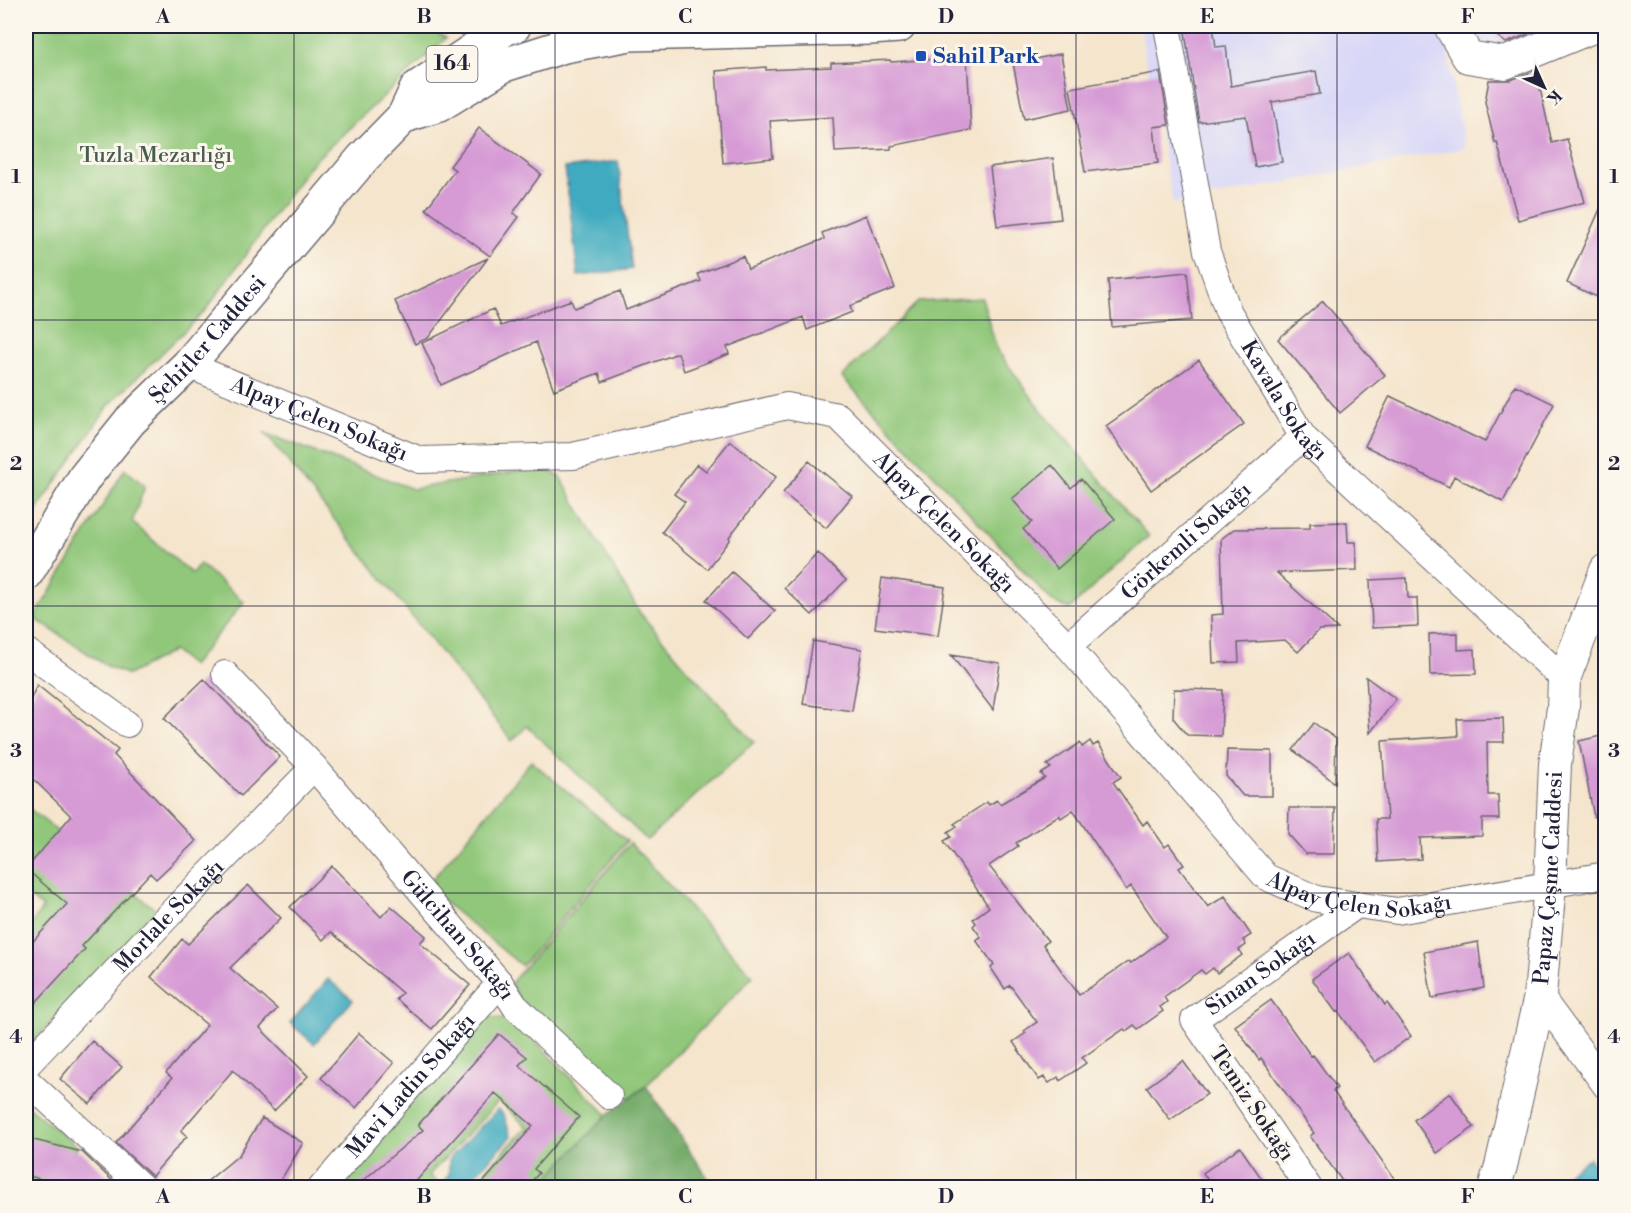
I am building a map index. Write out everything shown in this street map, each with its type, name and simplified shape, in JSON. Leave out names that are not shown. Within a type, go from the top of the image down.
[{"type":"main road","name":"164","points":[[511,38],[899,26]]},
{"type":"main road","name":"Şehitler Caddesi","points":[[26,574],[85,477],[130,421],[188,365],[363,158],[404,116],[439,105],[504,65],[511,38]]},
{"type":"street","name":"Kavala Sokağı","points":[[1167,26],[1207,250],[1228,311],[1303,436],[1564,679]]},
{"type":"street","points":[[1450,26],[1468,57],[1505,63],[1595,26]]},
{"type":"street","name":"Alpay Çelen Sokağı","points":[[188,365],[420,460],[573,456],[787,406],[838,416],[1068,646],[1266,877],[1317,899],[1397,910],[1605,875]]},
{"type":"street","name":"Görkemli Sokağı","points":[[1068,646],[1303,436]]},
{"type":"street","name":"Papaz Çeşme Caddesi","points":[[1494,1188],[1540,996],[1550,884],[1555,764],[1563,708],[1564,679],[1605,570]]},
{"type":"street","points":[[26,651],[128,724]]},
{"type":"street","name":"Gülcihan Sokağı","points":[[225,674],[314,767],[500,983],[515,1006],[609,1096]]},
{"type":"street","name":"Morlale Sokağı","points":[[26,1066],[164,920],[314,767]]},
{"type":"street","name":"Sinan Sokağı","points":[[1194,1020],[1357,905]]},
{"type":"street","name":"Mavi Ladin Sokağı","points":[[321,1188],[500,983]]},
{"type":"street","points":[[1540,996],[1605,1086]]},
{"type":"street","name":"Temiz Sokağı","points":[[1194,1020],[1309,1188]]},
{"type":"street","points":[[26,1080],[143,1188]]},
{"type":"shaded area","points":[[1140,26],[1570,26],[1501,55],[1447,50],[1465,148],[1173,204]]},
{"type":"green space","name":"Tuzla Mezarlığı","points":[[26,26],[424,26],[446,38],[310,165],[206,310],[109,405],[26,526]]},
{"type":"green space","points":[[982,298],[997,350],[1041,410],[1149,536],[1069,609],[1053,602],[842,377],[918,302]]},
{"type":"green space","points":[[265,433],[413,489],[541,467],[560,477],[640,613],[754,742],[647,840],[527,726],[512,741]]},
{"type":"green space","points":[[125,469],[145,486],[132,522],[192,574],[200,564],[244,602],[192,666],[173,651],[128,675],[107,666],[34,618]]},
{"type":"green space","points":[[531,761],[627,841],[522,966],[426,887]]},
{"type":"green space","points":[[26,806],[156,910],[26,1049],[26,931],[43,908],[26,894]]},
{"type":"green space","points":[[630,843],[753,976],[646,1086],[629,1098],[518,998],[511,983]]},
{"type":"green space","points":[[486,1016],[517,1022],[607,1115],[539,1187],[470,1187],[527,1127],[499,1101],[429,1175],[442,1187],[336,1188]]},
{"type":"green space","points":[[646,1086],[714,1187],[539,1187],[607,1115]]},
{"type":"green space","points":[[26,1105],[78,1147],[45,1187],[26,1187]]},
{"type":"water","points":[[618,161],[632,269],[578,276],[565,168]]},
{"type":"water","points":[[328,979],[353,1000],[314,1044],[290,1023]]},
{"type":"water","points":[[498,1109],[504,1115],[511,1137],[463,1187],[447,1187],[442,1183],[449,1175],[449,1159]]},
{"type":"water","points":[[1589,1158],[1603,1179],[1591,1187],[1549,1186]]},
{"type":"building","points":[[1184,26],[1213,26],[1216,47],[1226,46],[1231,86],[1316,71],[1320,94],[1272,102],[1282,162],[1255,167],[1246,116],[1199,122]]},
{"type":"building","points":[[1485,26],[1526,26],[1528,34],[1506,43]]},
{"type":"building","points":[[1061,54],[1071,109],[1024,119],[1013,63]]},
{"type":"building","points":[[967,57],[971,130],[891,146],[891,149],[835,152],[833,117],[770,121],[773,158],[723,163],[716,71],[766,67],[766,70],[831,67],[831,63]]},
{"type":"building","points":[[1536,70],[1552,143],[1567,139],[1585,202],[1518,220],[1485,102],[1489,80],[1511,80]]},
{"type":"building","points":[[1160,72],[1169,125],[1154,127],[1158,163],[1085,172],[1070,88]]},
{"type":"building","points":[[479,128],[541,174],[513,213],[519,217],[490,256],[426,209],[455,170],[450,166]]},
{"type":"building","points":[[1053,158],[1061,219],[997,226],[990,167]]},
{"type":"building","points":[[1605,198],[1605,301],[1567,283]]},
{"type":"building","points":[[866,215],[895,288],[850,306],[852,312],[807,330],[803,317],[727,347],[729,354],[684,371],[678,353],[602,382],[599,373],[554,390],[536,342],[441,385],[422,343],[493,309],[501,326],[571,300],[574,308],[620,291],[626,310],[701,281],[698,274],[743,256],[748,269],[824,239],[822,233]]},
{"type":"building","points":[[488,258],[428,338],[415,344],[395,301]]},
{"type":"building","points":[[1187,272],[1192,320],[1112,327],[1108,280]]},
{"type":"building","points":[[1323,301],[1385,375],[1340,413],[1278,339]]},
{"type":"building","points":[[1199,360],[1244,424],[1151,490],[1106,426]]},
{"type":"building","points":[[1515,385],[1554,404],[1503,502],[1454,476],[1449,487],[1365,446],[1390,396],[1485,442]]},
{"type":"building","points":[[730,441],[776,477],[707,569],[662,532],[685,502],[674,494],[697,464],[706,471]]},
{"type":"building","points":[[809,461],[852,496],[826,528],[783,493]]},
{"type":"building","points":[[1052,465],[1071,488],[1081,479],[1115,519],[1057,569],[1023,529],[1032,522],[1012,499]]},
{"type":"building","points":[[1347,522],[1348,542],[1356,542],[1357,570],[1277,573],[1338,629],[1319,630],[1298,652],[1285,640],[1238,643],[1239,662],[1213,663],[1211,615],[1223,614],[1221,539],[1234,529],[1310,528],[1310,523]]},
{"type":"building","points":[[818,553],[846,580],[812,615],[784,588]]},
{"type":"building","points":[[732,572],[775,611],[748,639],[706,600]]},
{"type":"building","points":[[882,578],[945,587],[938,636],[875,628]]},
{"type":"building","points":[[1407,578],[1408,598],[1417,598],[1418,626],[1372,628],[1370,580]]},
{"type":"building","points":[[1458,633],[1458,650],[1475,649],[1476,674],[1430,675],[1429,634]]},
{"type":"building","points":[[813,641],[862,649],[852,711],[803,704]]},
{"type":"building","points":[[951,655],[1000,663],[993,710]]},
{"type":"building","points":[[1366,677],[1396,699],[1370,733]]},
{"type":"building","points":[[204,679],[280,757],[241,796],[164,718]]},
{"type":"building","points":[[37,685],[118,750],[114,755],[196,841],[156,879],[150,873],[82,946],[85,949],[26,1013],[26,949],[67,904],[26,869],[71,816],[26,772],[26,710]]},
{"type":"building","points":[[1174,689],[1223,690],[1221,736],[1187,735],[1173,718]]},
{"type":"building","points":[[1503,718],[1504,742],[1487,742],[1488,795],[1498,795],[1499,819],[1482,819],[1482,836],[1420,838],[1421,859],[1378,862],[1376,819],[1387,819],[1382,741],[1458,736],[1457,719]]},
{"type":"building","points":[[1314,723],[1336,739],[1335,783],[1293,750]]},
{"type":"building","points":[[1605,735],[1605,816],[1594,817],[1579,741]]},
{"type":"building","points":[[1090,741],[1093,746],[1098,743],[1121,777],[1113,782],[1143,825],[1147,821],[1165,847],[1169,844],[1184,865],[1179,868],[1208,907],[1225,896],[1251,935],[1243,940],[1246,945],[1239,950],[1242,955],[1217,973],[1213,968],[1205,974],[1201,970],[1164,997],[1167,1002],[1160,1007],[1163,1011],[1138,1029],[1134,1025],[1126,1031],[1124,1029],[1082,1058],[1086,1063],[1060,1081],[1058,1077],[1049,1083],[1044,1077],[1039,1080],[1013,1042],[1037,1022],[1010,985],[1005,989],[991,968],[994,965],[976,940],[981,937],[973,926],[976,923],[973,919],[989,907],[944,841],[951,837],[948,832],[957,826],[954,824],[987,802],[989,805],[997,800],[1000,804],[1045,778],[1041,774],[1051,768],[1047,765],[1080,743],[1082,747]],"holes":[[[1073,810],[1126,890],[1131,886],[1166,937],[1131,963],[1129,961],[1079,995],[1043,945],[1048,941],[989,866],[1018,846],[1016,843],[1059,815],[1061,818]]]},
{"type":"building","points":[[1227,750],[1272,751],[1272,796],[1243,796],[1226,776]]},
{"type":"building","points":[[1289,808],[1335,808],[1334,854],[1306,854],[1288,834]]},
{"type":"building","points":[[332,866],[381,917],[391,906],[426,936],[420,943],[470,985],[432,1029],[396,999],[402,993],[331,932],[323,940],[290,907]]},
{"type":"building","points":[[248,885],[281,918],[230,968],[277,1009],[260,1028],[308,1076],[274,1111],[233,1070],[181,1131],[187,1136],[152,1176],[116,1143],[172,1078],[166,1073],[207,1025],[151,977],[182,939],[188,944]]},
{"type":"building","points":[[1478,942],[1484,988],[1432,998],[1424,952]]},
{"type":"building","points":[[1349,953],[1385,1005],[1387,1003],[1411,1036],[1375,1062],[1312,979]]},
{"type":"building","points":[[1271,1000],[1337,1088],[1333,1091],[1401,1188],[1347,1188],[1310,1136],[1314,1133],[1261,1058],[1259,1060],[1235,1026]]},
{"type":"building","points":[[359,1033],[394,1063],[356,1108],[321,1078]]},
{"type":"building","points":[[499,1034],[527,1057],[519,1065],[579,1117],[534,1169],[539,1173],[526,1188],[478,1188],[533,1126],[495,1093],[410,1188],[354,1188],[423,1130],[418,1125]]},
{"type":"building","points":[[92,1041],[122,1067],[90,1104],[60,1079]]},
{"type":"building","points":[[1183,1061],[1207,1094],[1170,1120],[1147,1087]]},
{"type":"building","points":[[1450,1093],[1474,1127],[1437,1153],[1414,1120]]},
{"type":"building","points":[[262,1118],[303,1143],[276,1188],[199,1188],[239,1155]]},
{"type":"building","points":[[26,1138],[82,1152],[120,1188],[45,1188],[50,1182],[26,1175]]},
{"type":"building","points":[[1240,1147],[1268,1188],[1213,1188],[1203,1173]]},
{"type":"place","name":"Sahil Park","points":[[921,56]]}]
